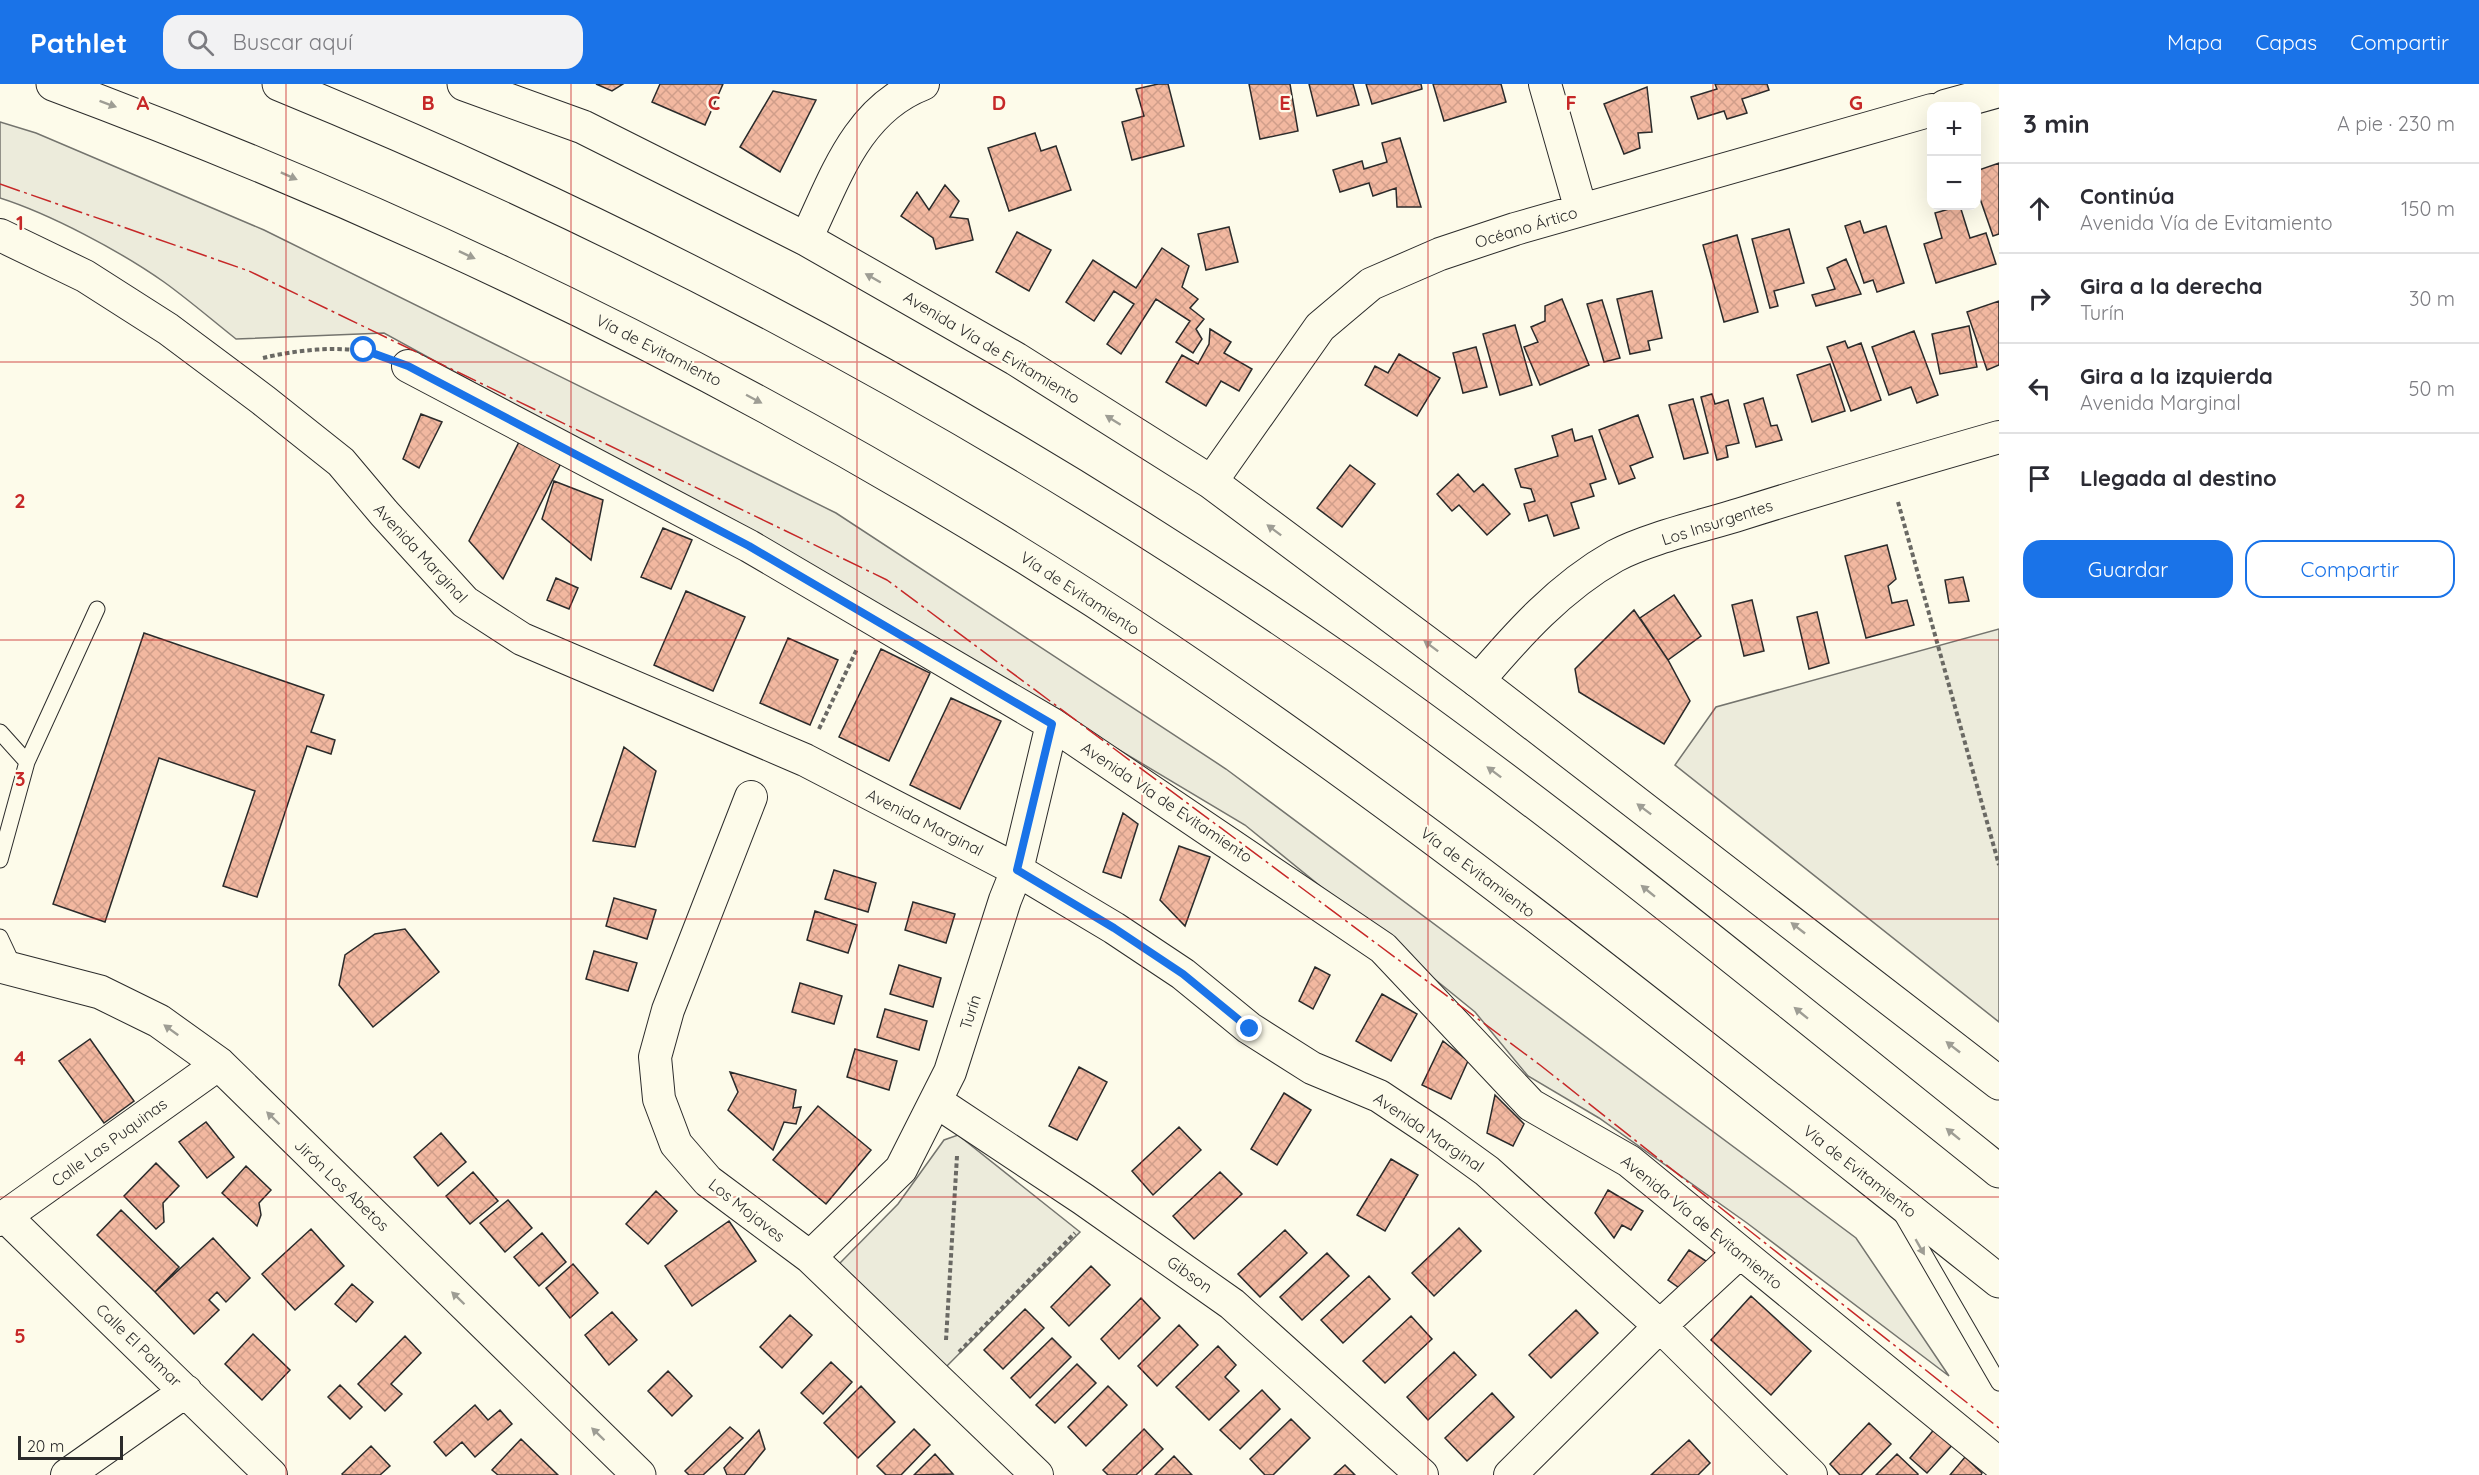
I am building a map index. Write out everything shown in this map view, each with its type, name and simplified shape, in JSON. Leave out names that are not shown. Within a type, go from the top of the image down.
[{"type":"main road","name":"Vía de Evitamiento","points":[[53,84],[280,172],[422,234],[556,297],[699,369],[916,490],[1159,644],[1290,733],[1520,904],[1999,1281]]},
{"type":"main road","points":[[279,84],[416,141],[612,232],[723,288],[878,371],[988,434],[1126,518],[1339,659],[1512,785],[1999,1171]]},
{"type":"main road","name":"Avenida Vía de Evitamiento","points":[[465,84],[584,127],[806,239],[1016,359],[1211,482],[1478,681],[1999,1083]]},
{"type":"main road","name":"Jirón Los Abetos","points":[[8,967],[100,992],[159,1021],[219,1064],[639,1475]]},
{"type":"street","points":[[806,239],[867,122],[892,100],[924,84]]},
{"type":"street","points":[[1545,84],[1581,210]]},
{"type":"street","points":[[1959,102],[1999,91]]},
{"type":"street","name":"Océano Ártico","points":[[1211,482],[1320,327],[1371,284],[1440,254],[1581,210],[1927,111]]},
{"type":"street","name":"Avenida Marginal","points":[[0,235],[84,276],[168,329],[222,368],[341,462],[465,602],[522,639],[805,760],[1017,870],[1114,928],[1183,974],[1250,1029],[1312,1068],[1379,1096],[1436,1134],[1487,1172],[1660,1326],[1811,1475]]},
{"type":"street","name":"Avenida Vía de Evitamiento","points":[[408,366],[749,546],[1052,724],[1383,948],[1531,1105],[1629,1161],[1999,1464]]},
{"type":"street","name":"Los Insurgentes","points":[[1478,681],[1519,632],[1568,587],[1616,556],[1665,537],[1887,469],[1999,438]]},
{"type":"street","name":"Turín","points":[[810,1257],[901,1168],[937,1102],[950,1072],[1005,900],[1017,870],[1052,724]]},
{"type":"street","name":"Los Mojaves","points":[[752,797],[668,1010],[655,1057],[659,1099],[676,1144],[708,1181],[810,1257],[1037,1475]]},
{"type":"street","name":"Calle Las Puquinas","points":[[3,1219],[219,1064]]},
{"type":"street","name":"Gibson","points":[[937,1102],[1083,1199],[1232,1304],[1422,1475]]},
{"type":"street","name":"Calle El Palmar","points":[[3,1219],[186,1391],[271,1475]]},
{"type":"street","points":[[1510,1475],[1660,1326],[1740,1252]]},
{"type":"street","points":[[67,1475],[186,1391]]},
{"type":"lane","points":[[0,860],[27,762],[97,609]]},
{"type":"lane","points":[[0,732],[27,762]]},
{"type":"lane","points":[[0,937],[8,967]]},
{"type":"lane","points":[[1891,1196],[1999,1383]]},
{"type":"path","points":[[222,368],[294,350],[364,350],[408,366]]},
{"type":"path","points":[[1887,469],[1999,865]]},
{"type":"path","points":[[805,760],[872,618]]},
{"type":"path","points":[[946,1344],[957,1155]]},
{"type":"path","points":[[952,1359],[1076,1233]]},
{"type":"shaded area","points":[[0,122],[36,133],[264,230],[836,513],[1226,769],[1856,1238],[1949,1376],[1747,1223],[1599,1118],[1528,1076],[1475,1012],[1245,825],[826,575],[384,333],[236,339],[173,289],[127,258],[62,223],[0,198]]},
{"type":"shaded area","points":[[1999,629],[1999,1022],[1675,765],[1716,707]]},
{"type":"shaded area","points":[[958,1135],[1080,1232],[941,1372],[839,1276],[840,1263],[898,1204],[944,1140]]},
{"type":"building","points":[[596,84],[623,84],[612,91]]},
{"type":"building","points":[[660,84],[723,84],[705,125],[652,102]]},
{"type":"building","points":[[1168,84],[1184,146],[1132,160],[1122,122],[1144,116],[1136,89]]},
{"type":"building","points":[[1249,84],[1290,84],[1298,131],[1260,139]]},
{"type":"building","points":[[1309,84],[1353,84],[1359,105],[1317,116]]},
{"type":"building","points":[[1366,84],[1421,84],[1422,89],[1372,104]]},
{"type":"building","points":[[1433,84],[1501,84],[1506,102],[1444,121]]},
{"type":"building","points":[[1715,84],[1767,84],[1769,90],[1742,99],[1747,113],[1727,119],[1724,111],[1698,119],[1691,97],[1717,89]]},
{"type":"building","points":[[1647,87],[1652,132],[1638,133],[1640,148],[1624,154],[1604,104]]},
{"type":"building","points":[[773,91],[816,100],[780,172],[740,147]]},
{"type":"building","points":[[1035,133],[1041,151],[1056,146],[1071,190],[1009,211],[988,148]]},
{"type":"building","points":[[1400,138],[1421,207],[1397,207],[1396,188],[1373,196],[1369,183],[1340,192],[1333,170],[1362,161],[1364,169],[1387,162],[1382,143]]},
{"type":"building","points":[[1999,163],[1999,234],[1993,236],[1981,201],[1981,169]]},
{"type":"building","points":[[945,185],[959,201],[950,217],[968,219],[973,240],[936,249],[933,238],[901,216],[917,192],[929,210]]},
{"type":"building","points":[[1961,210],[1970,238],[1986,233],[1996,264],[1936,283],[1924,244],[1942,238],[1935,213]]},
{"type":"building","points":[[1860,221],[1864,233],[1886,226],[1904,283],[1877,292],[1873,280],[1864,283],[1845,226]]},
{"type":"building","points":[[1229,227],[1238,262],[1206,270],[1198,234]]},
{"type":"building","points":[[1789,229],[1804,283],[1774,291],[1778,306],[1770,308],[1752,239]]},
{"type":"building","points":[[1017,232],[1051,250],[1029,291],[996,272]]},
{"type":"building","points":[[1737,235],[1758,312],[1724,322],[1703,245]]},
{"type":"building","points":[[1162,248],[1189,266],[1182,287],[1198,299],[1190,308],[1204,319],[1196,329],[1202,339],[1193,353],[1176,342],[1190,321],[1156,299],[1121,354],[1107,344],[1134,304],[1114,291],[1094,321],[1066,302],[1093,260],[1136,288]]},
{"type":"building","points":[[1846,259],[1861,294],[1816,306],[1812,295],[1835,289],[1827,268]]},
{"type":"building","points":[[1652,291],[1662,338],[1648,341],[1650,350],[1630,354],[1617,299]]},
{"type":"building","points":[[1562,299],[1589,365],[1540,385],[1524,347],[1538,342],[1531,327],[1545,321],[1545,306]]},
{"type":"building","points":[[1602,300],[1620,358],[1604,362],[1587,304]]},
{"type":"building","points":[[1999,301],[1999,365],[1987,370],[1967,312]]},
{"type":"building","points":[[1515,325],[1532,385],[1500,395],[1483,334]]},
{"type":"building","points":[[1969,326],[1977,367],[1940,374],[1932,334]]},
{"type":"building","points":[[1210,329],[1231,342],[1224,353],[1252,369],[1239,391],[1221,381],[1206,406],[1166,382],[1182,355],[1198,364],[1209,344]]},
{"type":"building","points":[[1914,331],[1938,395],[1917,403],[1911,387],[1889,395],[1872,347]]},
{"type":"building","points":[[1845,341],[1848,348],[1861,343],[1881,400],[1851,411],[1827,347]]},
{"type":"building","points":[[1476,347],[1487,387],[1463,393],[1453,353]]},
{"type":"building","points":[[1399,354],[1440,378],[1417,416],[1365,385],[1375,366],[1388,373]]},
{"type":"building","points":[[1830,364],[1845,411],[1812,422],[1797,375]]},
{"type":"building","points":[[1712,394],[1715,404],[1728,400],[1739,443],[1726,446],[1728,457],[1717,460],[1701,397]]},
{"type":"building","points":[[1763,398],[1771,426],[1777,425],[1782,440],[1756,447],[1744,404]]},
{"type":"building","points":[[1693,399],[1708,453],[1684,459],[1669,405]]},
{"type":"building","points":[[421,414],[442,422],[419,468],[403,459]]},
{"type":"building","points":[[1638,415],[1653,457],[1630,466],[1635,478],[1619,484],[1599,430]]},
{"type":"building","points":[[1572,429],[1575,441],[1592,436],[1606,479],[1590,484],[1594,496],[1571,503],[1579,528],[1554,536],[1547,515],[1529,521],[1524,504],[1535,501],[1531,489],[1521,487],[1515,469],[1558,456],[1552,436]]},
{"type":"building","points":[[520,440],[562,461],[503,579],[469,541]]},
{"type":"building","points":[[1350,465],[1375,484],[1342,527],[1317,508]]},
{"type":"building","points":[[1458,474],[1474,492],[1483,484],[1510,514],[1487,535],[1459,505],[1452,511],[1437,494]]},
{"type":"building","points":[[554,481],[603,500],[591,560],[542,519]]},
{"type":"building","points":[[663,528],[692,540],[671,589],[641,577]]},
{"type":"building","points":[[1887,545],[1896,579],[1888,586],[1892,603],[1907,600],[1914,625],[1866,638],[1845,556]]},
{"type":"building","points":[[1963,577],[1969,601],[1949,603],[1945,580]]},
{"type":"building","points":[[556,578],[578,588],[569,609],[547,600]]},
{"type":"building","points":[[686,591],[745,617],[713,691],[654,665]]},
{"type":"building","points":[[1674,595],[1701,636],[1668,660],[1640,618]]},
{"type":"building","points":[[1752,600],[1764,651],[1744,656],[1732,605]]},
{"type":"building","points":[[1634,610],[1668,660],[1690,701],[1664,744],[1579,692],[1575,669]]},
{"type":"building","points":[[1817,612],[1829,663],[1809,669],[1797,617]]},
{"type":"building","points":[[144,633],[324,695],[311,732],[335,740],[331,754],[307,746],[257,897],[223,886],[255,791],[159,758],[105,922],[53,904]]},
{"type":"building","points":[[788,638],[838,660],[810,725],[760,703]]},
{"type":"building","points":[[881,649],[930,673],[889,761],[839,737]]},
{"type":"building","points":[[951,698],[1001,721],[960,809],[910,785]]},
{"type":"building","points":[[624,747],[656,771],[635,847],[593,841]]},
{"type":"building","points":[[1123,813],[1138,824],[1121,878],[1103,872]]},
{"type":"building","points":[[1179,846],[1210,857],[1185,926],[1160,900]]},
{"type":"building","points":[[834,870],[876,883],[868,912],[825,899]]},
{"type":"building","points":[[614,898],[656,910],[647,939],[606,926]]},
{"type":"building","points":[[913,902],[955,914],[946,943],[905,930]]},
{"type":"building","points":[[815,911],[857,925],[848,953],[807,940]]},
{"type":"building","points":[[405,929],[439,972],[373,1027],[339,985],[345,955],[375,934]]},
{"type":"building","points":[[594,951],[637,963],[628,991],[586,979]]},
{"type":"building","points":[[899,965],[941,978],[933,1007],[890,994]]},
{"type":"building","points":[[1315,967],[1330,975],[1313,1009],[1299,1001]]},
{"type":"building","points":[[800,983],[842,996],[834,1024],[792,1012]]},
{"type":"building","points":[[1382,994],[1417,1014],[1391,1061],[1356,1041]]},
{"type":"building","points":[[885,1009],[927,1021],[919,1050],[877,1037]]},
{"type":"building","points":[[90,1039],[134,1101],[104,1123],[59,1061]]},
{"type":"building","points":[[1443,1041],[1468,1061],[1451,1099],[1422,1085]]},
{"type":"building","points":[[855,1049],[897,1061],[889,1090],[847,1077]]},
{"type":"building","points":[[1079,1067],[1107,1082],[1077,1140],[1049,1126]]},
{"type":"building","points":[[730,1072],[796,1090],[793,1108],[801,1107],[796,1124],[784,1122],[773,1150],[728,1110],[738,1092]]},
{"type":"building","points":[[1284,1093],[1311,1110],[1277,1165],[1251,1149]]},
{"type":"building","points":[[1495,1095],[1524,1124],[1513,1146],[1487,1133]]},
{"type":"building","points":[[818,1106],[871,1150],[826,1204],[773,1160]]},
{"type":"building","points":[[206,1122],[234,1157],[207,1178],[179,1142]]},
{"type":"building","points":[[1179,1127],[1201,1150],[1153,1195],[1132,1171]]},
{"type":"building","points":[[441,1133],[466,1162],[438,1186],[414,1157]]},
{"type":"building","points":[[1391,1159],[1418,1175],[1385,1231],[1357,1215]]},
{"type":"building","points":[[156,1163],[179,1186],[163,1203],[164,1222],[156,1229],[124,1196]]},
{"type":"building","points":[[246,1166],[271,1190],[259,1203],[261,1215],[257,1226],[222,1193]]},
{"type":"building","points":[[473,1172],[498,1201],[470,1224],[446,1196]]},
{"type":"building","points":[[1220,1172],[1242,1194],[1194,1239],[1173,1216]]},
{"type":"building","points":[[1608,1190],[1643,1211],[1631,1230],[1622,1225],[1614,1238],[1595,1213]]},
{"type":"building","points":[[656,1191],[677,1211],[648,1244],[626,1224]]},
{"type":"building","points":[[508,1200],[532,1228],[505,1252],[480,1223]]},
{"type":"building","points":[[121,1210],[179,1267],[155,1292],[97,1235]]},
{"type":"building","points":[[729,1221],[756,1261],[692,1306],[665,1266]]},
{"type":"building","points":[[1459,1228],[1481,1251],[1434,1296],[1412,1273]]},
{"type":"building","points":[[311,1229],[344,1266],[295,1310],[262,1274]]},
{"type":"building","points":[[1285,1230],[1307,1253],[1260,1297],[1238,1274]]},
{"type":"building","points":[[542,1233],[566,1262],[539,1286],[514,1257]]},
{"type":"building","points":[[213,1238],[250,1278],[226,1302],[217,1292],[209,1300],[219,1310],[194,1334],[155,1292]]},
{"type":"building","points":[[1689,1250],[1709,1263],[1688,1294],[1668,1280]]},
{"type":"building","points":[[1327,1253],[1349,1276],[1302,1320],[1280,1297]]},
{"type":"building","points":[[573,1264],[598,1293],[570,1318],[546,1288]]},
{"type":"building","points":[[1091,1266],[1110,1285],[1069,1326],[1051,1307]]},
{"type":"building","points":[[1369,1276],[1390,1299],[1343,1343],[1321,1320]]},
{"type":"building","points":[[352,1284],[373,1302],[356,1322],[335,1304]]},
{"type":"building","points":[[1751,1296],[1811,1351],[1771,1395],[1711,1340]]},
{"type":"building","points":[[1141,1298],[1160,1318],[1119,1359],[1101,1339]]},
{"type":"building","points":[[1025,1309],[1044,1328],[1003,1369],[984,1350]]},
{"type":"building","points":[[1576,1310],[1598,1333],[1551,1378],[1529,1355]]},
{"type":"building","points":[[612,1312],[637,1340],[609,1365],[585,1335]]},
{"type":"building","points":[[790,1315],[812,1335],[782,1368],[760,1347]]},
{"type":"building","points":[[1411,1316],[1432,1339],[1385,1383],[1363,1361]]},
{"type":"building","points":[[1179,1325],[1198,1345],[1157,1386],[1138,1366]]},
{"type":"building","points":[[253,1334],[290,1370],[262,1400],[225,1364]]},
{"type":"building","points":[[405,1336],[421,1353],[391,1384],[402,1394],[385,1411],[358,1384]]},
{"type":"building","points":[[1052,1338],[1071,1357],[1030,1398],[1011,1378]]},
{"type":"building","points":[[1218,1346],[1236,1365],[1225,1377],[1239,1391],[1209,1420],[1176,1387]]},
{"type":"building","points":[[1454,1352],[1476,1375],[1428,1420],[1407,1397]]},
{"type":"building","points":[[831,1362],[852,1382],[823,1414],[801,1393]]},
{"type":"building","points":[[1077,1364],[1096,1383],[1055,1423],[1036,1405]]},
{"type":"building","points":[[668,1371],[692,1396],[672,1416],[648,1391]]},
{"type":"building","points":[[340,1385],[362,1407],[350,1419],[328,1397]]},
{"type":"building","points":[[861,1386],[895,1422],[858,1458],[824,1423]]},
{"type":"building","points":[[1108,1386],[1127,1405],[1086,1446],[1068,1427]]},
{"type":"building","points":[[1262,1390],[1280,1409],[1240,1449],[1220,1430]]},
{"type":"building","points":[[1492,1393],[1514,1417],[1467,1461],[1445,1438]]},
{"type":"building","points":[[475,1405],[488,1420],[500,1410],[512,1424],[475,1457],[462,1442],[446,1456],[434,1442]]},
{"type":"building","points":[[1291,1419],[1310,1438],[1273,1475],[1265,1475],[1250,1459]]},
{"type":"building","points":[[1869,1423],[1891,1444],[1861,1475],[1840,1475],[1830,1464]]},
{"type":"building","points":[[1937,1426],[1955,1442],[1927,1473],[1910,1458]]},
{"type":"building","points":[[730,1427],[743,1438],[703,1475],[689,1475],[685,1471]]},
{"type":"building","points":[[914,1429],[930,1445],[901,1475],[886,1475],[877,1466]]},
{"type":"building","points":[[1144,1429],[1163,1449],[1136,1475],[1108,1475],[1103,1470]]},
{"type":"building","points":[[759,1430],[765,1449],[744,1475],[727,1475],[724,1468]]},
{"type":"building","points":[[521,1439],[558,1475],[498,1475],[492,1470]]},
{"type":"building","points":[[1689,1440],[1710,1463],[1698,1475],[1651,1475]]},
{"type":"building","points":[[371,1446],[390,1466],[380,1475],[342,1474]]},
{"type":"building","points":[[935,1454],[953,1474],[914,1475]]},
{"type":"building","points":[[1897,1454],[1918,1475],[1876,1475]]},
{"type":"building","points":[[1174,1456],[1192,1475],[1155,1475]]},
{"type":"building","points":[[1965,1457],[1982,1473],[1981,1475],[1950,1475]]},
{"type":"building","points":[[1345,1465],[1355,1475],[1334,1475]]},
{"type":"power","points":[[0,184],[249,271],[887,580],[1540,1065],[1999,1428]]},
{"type":"route","points":[[364,350],[408,366],[749,546],[1052,724],[1017,870],[1114,928],[1183,974],[1250,1029]]}]
